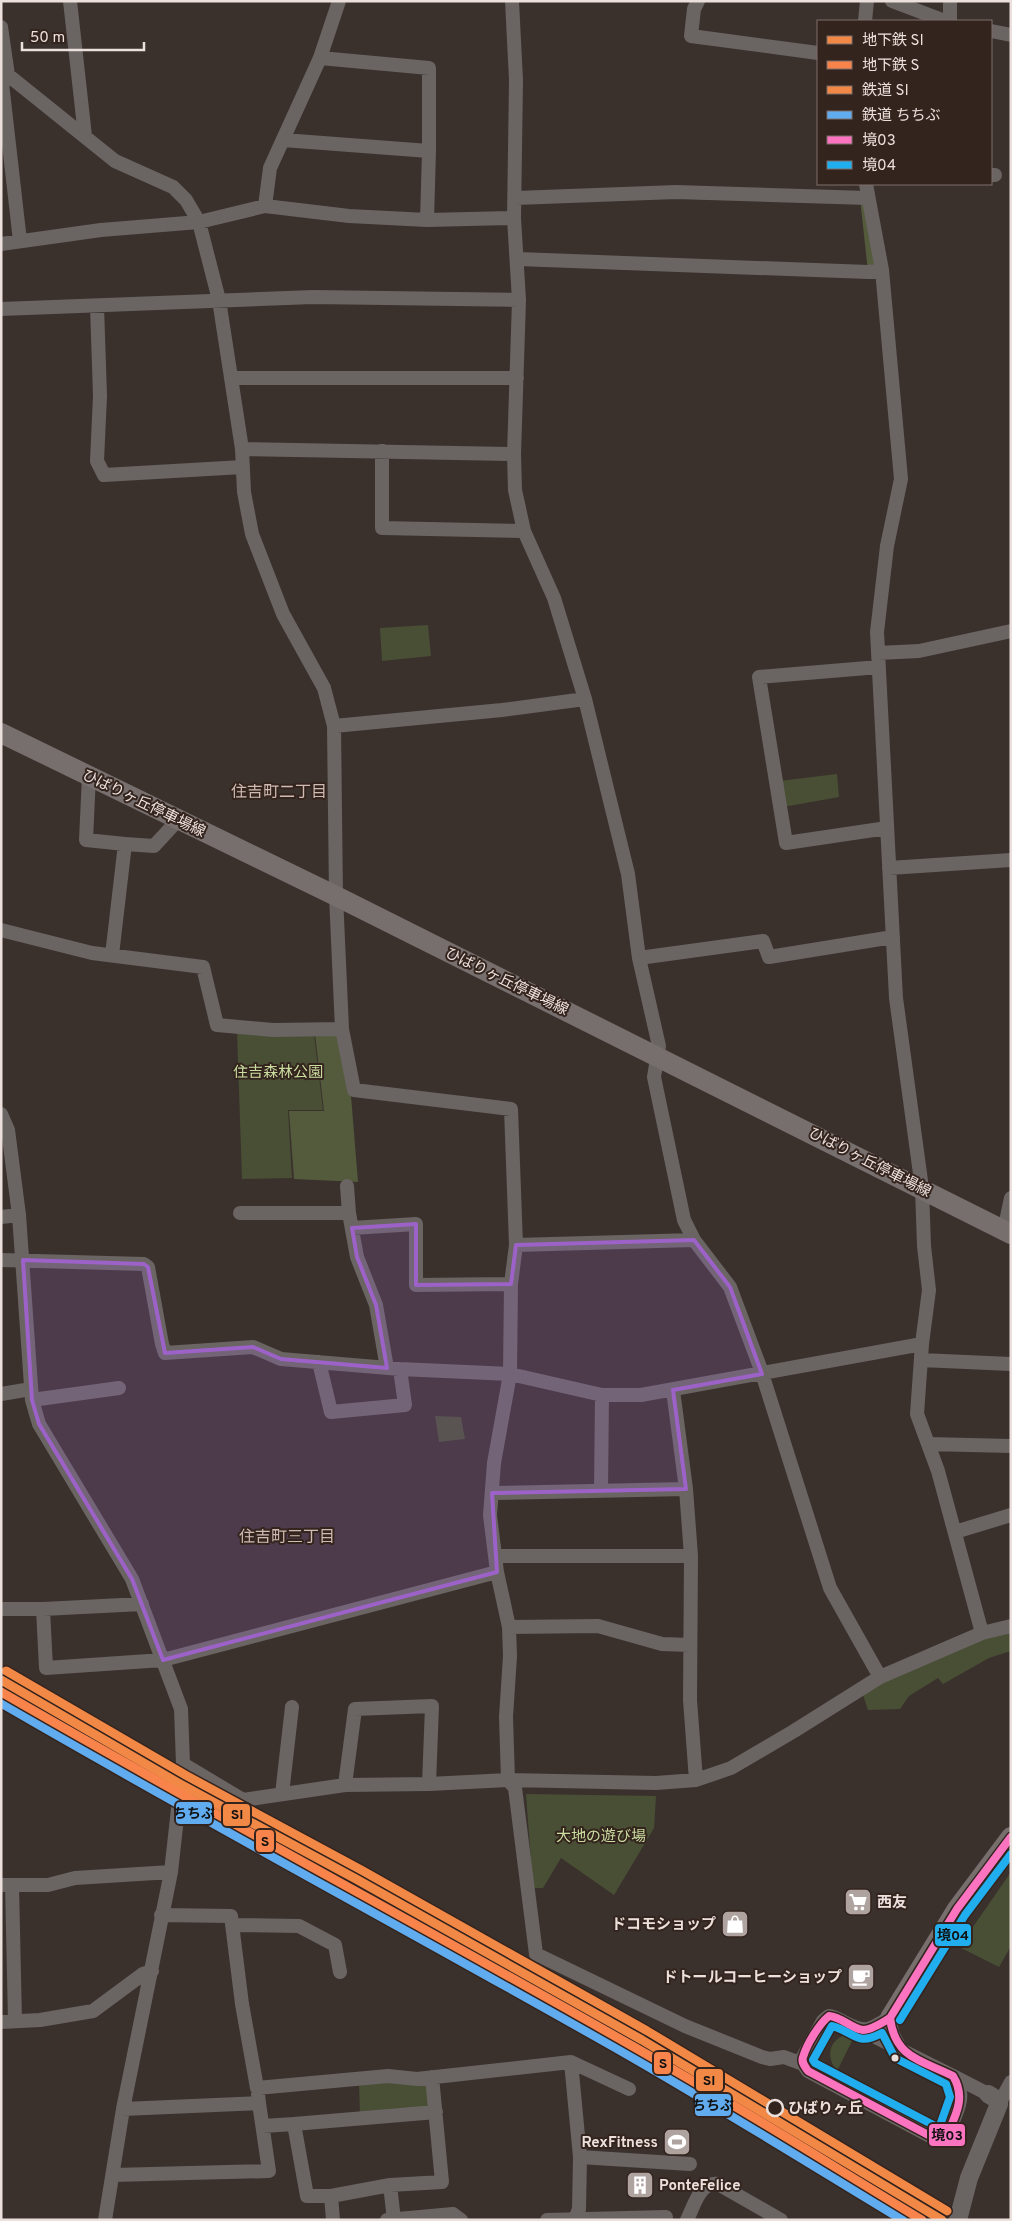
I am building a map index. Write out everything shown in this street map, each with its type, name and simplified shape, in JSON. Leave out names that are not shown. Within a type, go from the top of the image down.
[{"type":"main road","name":"ひばりヶ丘停車場線","points":[[1,733],[336,896],[1007,1232]]},
{"type":"main road","points":[[890,2018],[957,1908],[1011,1837]]},
{"type":"street","points":[[70,1],[86,136]]},
{"type":"street","points":[[264,206],[270,168],[320,58],[339,1]]},
{"type":"street","points":[[512,1],[516,80],[516,198],[514,218],[519,300],[514,454],[515,490],[524,531],[554,598],[585,699],[628,874],[640,958],[659,1046],[654,1077],[668,1153],[684,1220],[694,1240],[730,1288],[762,1374],[830,1588],[880,1677]]},
{"type":"street","points":[[698,1],[694,9],[691,36],[817,53]]},
{"type":"street","points":[[865,20],[867,1]]},
{"type":"street","points":[[892,1],[942,20]]},
{"type":"street","points":[[950,1],[950,20]]},
{"type":"street","points":[[1,27],[5,74],[2,83],[20,241]]},
{"type":"street","points":[[992,31],[1011,35]]},
{"type":"street","points":[[320,58],[429,68],[427,220]]},
{"type":"street","points":[[5,74],[116,161],[173,187],[186,200],[199,222],[219,300],[242,449],[244,492],[252,534],[283,614],[324,688],[334,726],[336,896],[342,1029],[354,1090],[511,1109],[516,1245],[510,1284],[510,1374],[494,1463],[490,1515],[497,1572],[509,1627],[510,1656],[506,1717],[508,1780],[514,1788],[536,1954],[685,2026],[762,2057],[770,2059],[784,2057],[803,2064]]},
{"type":"street","points":[[283,140],[429,151]]},
{"type":"street","points":[[516,198],[676,192],[867,191],[882,270],[901,479],[887,546],[877,632],[896,998],[922,1188],[924,1246],[929,1290],[922,1344],[918,1414],[938,1471],[982,1633]]},
{"type":"street","points":[[1,244],[101,230],[199,222],[264,206],[349,216],[427,220],[514,218]]},
{"type":"street","points":[[518,259],[868,272],[882,270]]},
{"type":"street","points":[[1,310],[313,297],[519,300]]},
{"type":"street","points":[[97,306],[100,396],[97,461],[104,475],[243,467]]},
{"type":"street","points":[[231,378],[517,378]]},
{"type":"street","points":[[242,449],[514,454]]},
{"type":"street","points":[[382,451],[382,528],[524,531]]},
{"type":"street","points":[[878,653],[919,651],[1011,631]]},
{"type":"street","points":[[879,667],[759,677],[786,843],[887,828]]},
{"type":"street","points":[[334,726],[502,710],[585,699]]},
{"type":"street","points":[[89,776],[86,840],[154,846],[178,820]]},
{"type":"street","points":[[112,955],[125,844]]},
{"type":"street","points":[[889,868],[1011,860]]},
{"type":"street","points":[[1,930],[92,953],[204,968],[217,1025],[273,1030],[342,1029]]},
{"type":"street","points":[[640,958],[763,941],[769,957],[892,937]]},
{"type":"street","points":[[1,1114],[8,1130],[19,1215],[31,1394],[39,1424],[132,1579],[181,1709],[183,1764],[170,1872],[152,1971],[123,2109],[105,2220]]},
{"type":"street","points":[[319,1362],[331,1412],[405,1405],[376,1305],[357,1257],[349,1213],[347,1186]]},
{"type":"street","points":[[1007,1232],[1011,1198]]},
{"type":"street","points":[[240,1212],[349,1213]]},
{"type":"street","points":[[1,1217],[19,1215]]},
{"type":"street","points":[[352,1228],[416,1224],[416,1285],[510,1284]]},
{"type":"street","points":[[516,1245],[694,1240]]},
{"type":"street","points":[[1,1260],[144,1264],[148,1267],[165,1354],[253,1347],[281,1359],[394,1369],[510,1374],[602,1395],[641,1395],[673,1390],[922,1344]]},
{"type":"street","points":[[921,1360],[1011,1364]]},
{"type":"street","points":[[1,1394],[31,1394],[119,1388]]},
{"type":"street","points":[[673,1390],[686,1489],[691,1556],[690,1700],[696,1780]]},
{"type":"street","points":[[601,1491],[602,1395]]},
{"type":"street","points":[[928,1444],[1011,1446]]},
{"type":"street","points":[[492,1493],[686,1489]]},
{"type":"street","points":[[955,1532],[1011,1515]]},
{"type":"street","points":[[496,1556],[691,1556]]},
{"type":"street","points":[[43,1609],[46,1668],[163,1660],[497,1572]]},
{"type":"street","points":[[1,1609],[142,1604]]},
{"type":"street","points":[[509,1627],[598,1626],[662,1644],[690,1645]]},
{"type":"street","points":[[183,1764],[243,1800],[345,1785],[430,1784],[508,1780],[656,1783],[696,1780],[731,1768],[880,1677],[982,1633],[1011,1626]]},
{"type":"street","points":[[345,1785],[355,1709],[432,1706],[430,1784]]},
{"type":"street","points":[[282,1794],[292,1707]]},
{"type":"street","points":[[152,1971],[143,1974],[93,2011],[40,2020],[8,2021],[6,1885],[48,1885],[75,1878],[170,1872]]},
{"type":"street","points":[[113,2175],[269,2171],[242,2004],[232,1916],[161,1915]]},
{"type":"street","points":[[232,1925],[299,1926],[335,1944],[340,1972]]},
{"type":"street","points":[[953,2076],[958,2081],[962,2098],[947,2134],[941,2138],[932,2137],[808,2071],[803,2064],[802,2057],[823,2021],[829,2016],[838,2018],[953,2076],[993,2099]]},
{"type":"street","points":[[862,2030],[869,2029],[890,2018],[892,2033],[901,2050]]},
{"type":"street","points":[[257,2088],[388,2076],[417,2079],[570,2062],[630,2089]]},
{"type":"street","points":[[570,2062],[580,2157],[579,2209],[575,2219]]},
{"type":"street","points":[[294,2124],[307,2196],[331,2196],[390,2185],[442,2182],[432,2077]]},
{"type":"street","points":[[958,2220],[993,2099],[1011,2082]]},
{"type":"street","points":[[962,2098],[971,2094],[993,2099]]},
{"type":"street","points":[[123,2109],[259,2103]]},
{"type":"street","points":[[263,2126],[436,2112]]},
{"type":"street","points":[[580,2157],[690,2164]]},
{"type":"street","points":[[687,2220],[704,2186],[710,2183],[718,2184],[781,2220]]},
{"type":"street","points":[[390,2185],[394,2219]]},
{"type":"street","points":[[331,2196],[333,2220]]},
{"type":"street","points":[[388,2220],[453,2214],[461,2220]]},
{"type":"street","points":[[547,2220],[666,2217]]},
{"type":"highlighted area","points":[[416,1224],[416,1285],[511,1284],[516,1245],[694,1240],[730,1287],[762,1374],[673,1390],[686,1489],[492,1493],[497,1572],[163,1660],[132,1579],[39,1424],[32,1400],[23,1260],[144,1264],[148,1267],[165,1353],[253,1347],[281,1359],[387,1368],[376,1305],[357,1257],[352,1228]]},
{"type":"green space","points":[[860,198],[868,198],[876,271],[868,272]]},
{"type":"green space","points":[[428,625],[431,656],[382,661],[380,628]]},
{"type":"green space","points":[[837,774],[839,797],[783,807],[779,781]]},
{"type":"green space","name":"住吉森林公園","points":[[237,1031],[314,1034],[323,1110],[288,1110],[292,1178],[242,1179]]},
{"type":"green space","points":[[315,1034],[346,1034],[358,1182],[294,1179],[289,1111],[324,1111]]},
{"type":"green space","points":[[435,1416],[461,1417],[465,1439],[439,1442]]},
{"type":"green space","points":[[1011,1626],[1011,1651],[989,1658],[943,1684],[938,1678],[909,1696],[900,1709],[868,1710],[861,1689]]},
{"type":"green space","name":"大地の遊び場","points":[[526,1794],[656,1796],[654,1828],[614,1895],[561,1858],[543,1888],[533,1888]]},
{"type":"green space","points":[[1011,1872],[1011,1946],[999,1967],[959,1947]]},
{"type":"green space","points":[[847,2034],[855,2035],[837,2071],[831,2060],[831,2049],[836,2040]]},
{"type":"green space","points":[[430,2079],[434,2110],[360,2117],[359,2081]]},
{"type":"metro line","name":"SI","points":[[1,1680],[180,1784],[356,1879],[642,2040],[942,2220]]},
{"type":"metro line","name":"S","points":[[1,1692],[634,2047],[922,2220]]},
{"type":"rail line","name":"SI","points":[[6,1671],[185,1775],[361,1870],[647,2031],[947,2211]]},
{"type":"rail line","name":"ちちぶ","points":[[1,1703],[630,2056],[903,2220]]},
{"type":"transit line","name":"境03","points":[[890,2018],[957,1909],[1011,1837]]},
{"type":"transit line","name":"境04","points":[[900,2020],[965,1915],[1011,1854]]},
{"type":"transit line","name":"境03","points":[[829,2016],[838,2018],[855,2028],[863,2030],[874,2027],[890,2018],[897,2042],[904,2050],[920,2061],[953,2076],[959,2091],[959,2099],[956,2113],[947,2135],[941,2138],[932,2137],[808,2071],[803,2057],[810,2040],[829,2016]]},
{"type":"transit line","name":"境04","points":[[832,2026],[861,2039],[882,2033],[895,2058],[946,2084],[950,2097],[939,2128],[815,2063],[813,2060],[832,2026]]},
{"type":"place","name":"西友","points":[[858,1902]]},
{"type":"place","name":"ドコモショップ","points":[[735,1924]]},
{"type":"place","name":"ドトールコーヒーショップ","points":[[861,1977]]},
{"type":"place","name":"ひばりヶ丘","points":[[775,2108]]},
{"type":"place","name":"RexFitness","points":[[677,2142]]},
{"type":"place","name":"PonteFelice","points":[[640,2185]]},
{"type":"district","name":"住吉町二丁目","points":[[279,791]]},
{"type":"district","name":"住吉町三丁目","points":[[287,1536]]}]
